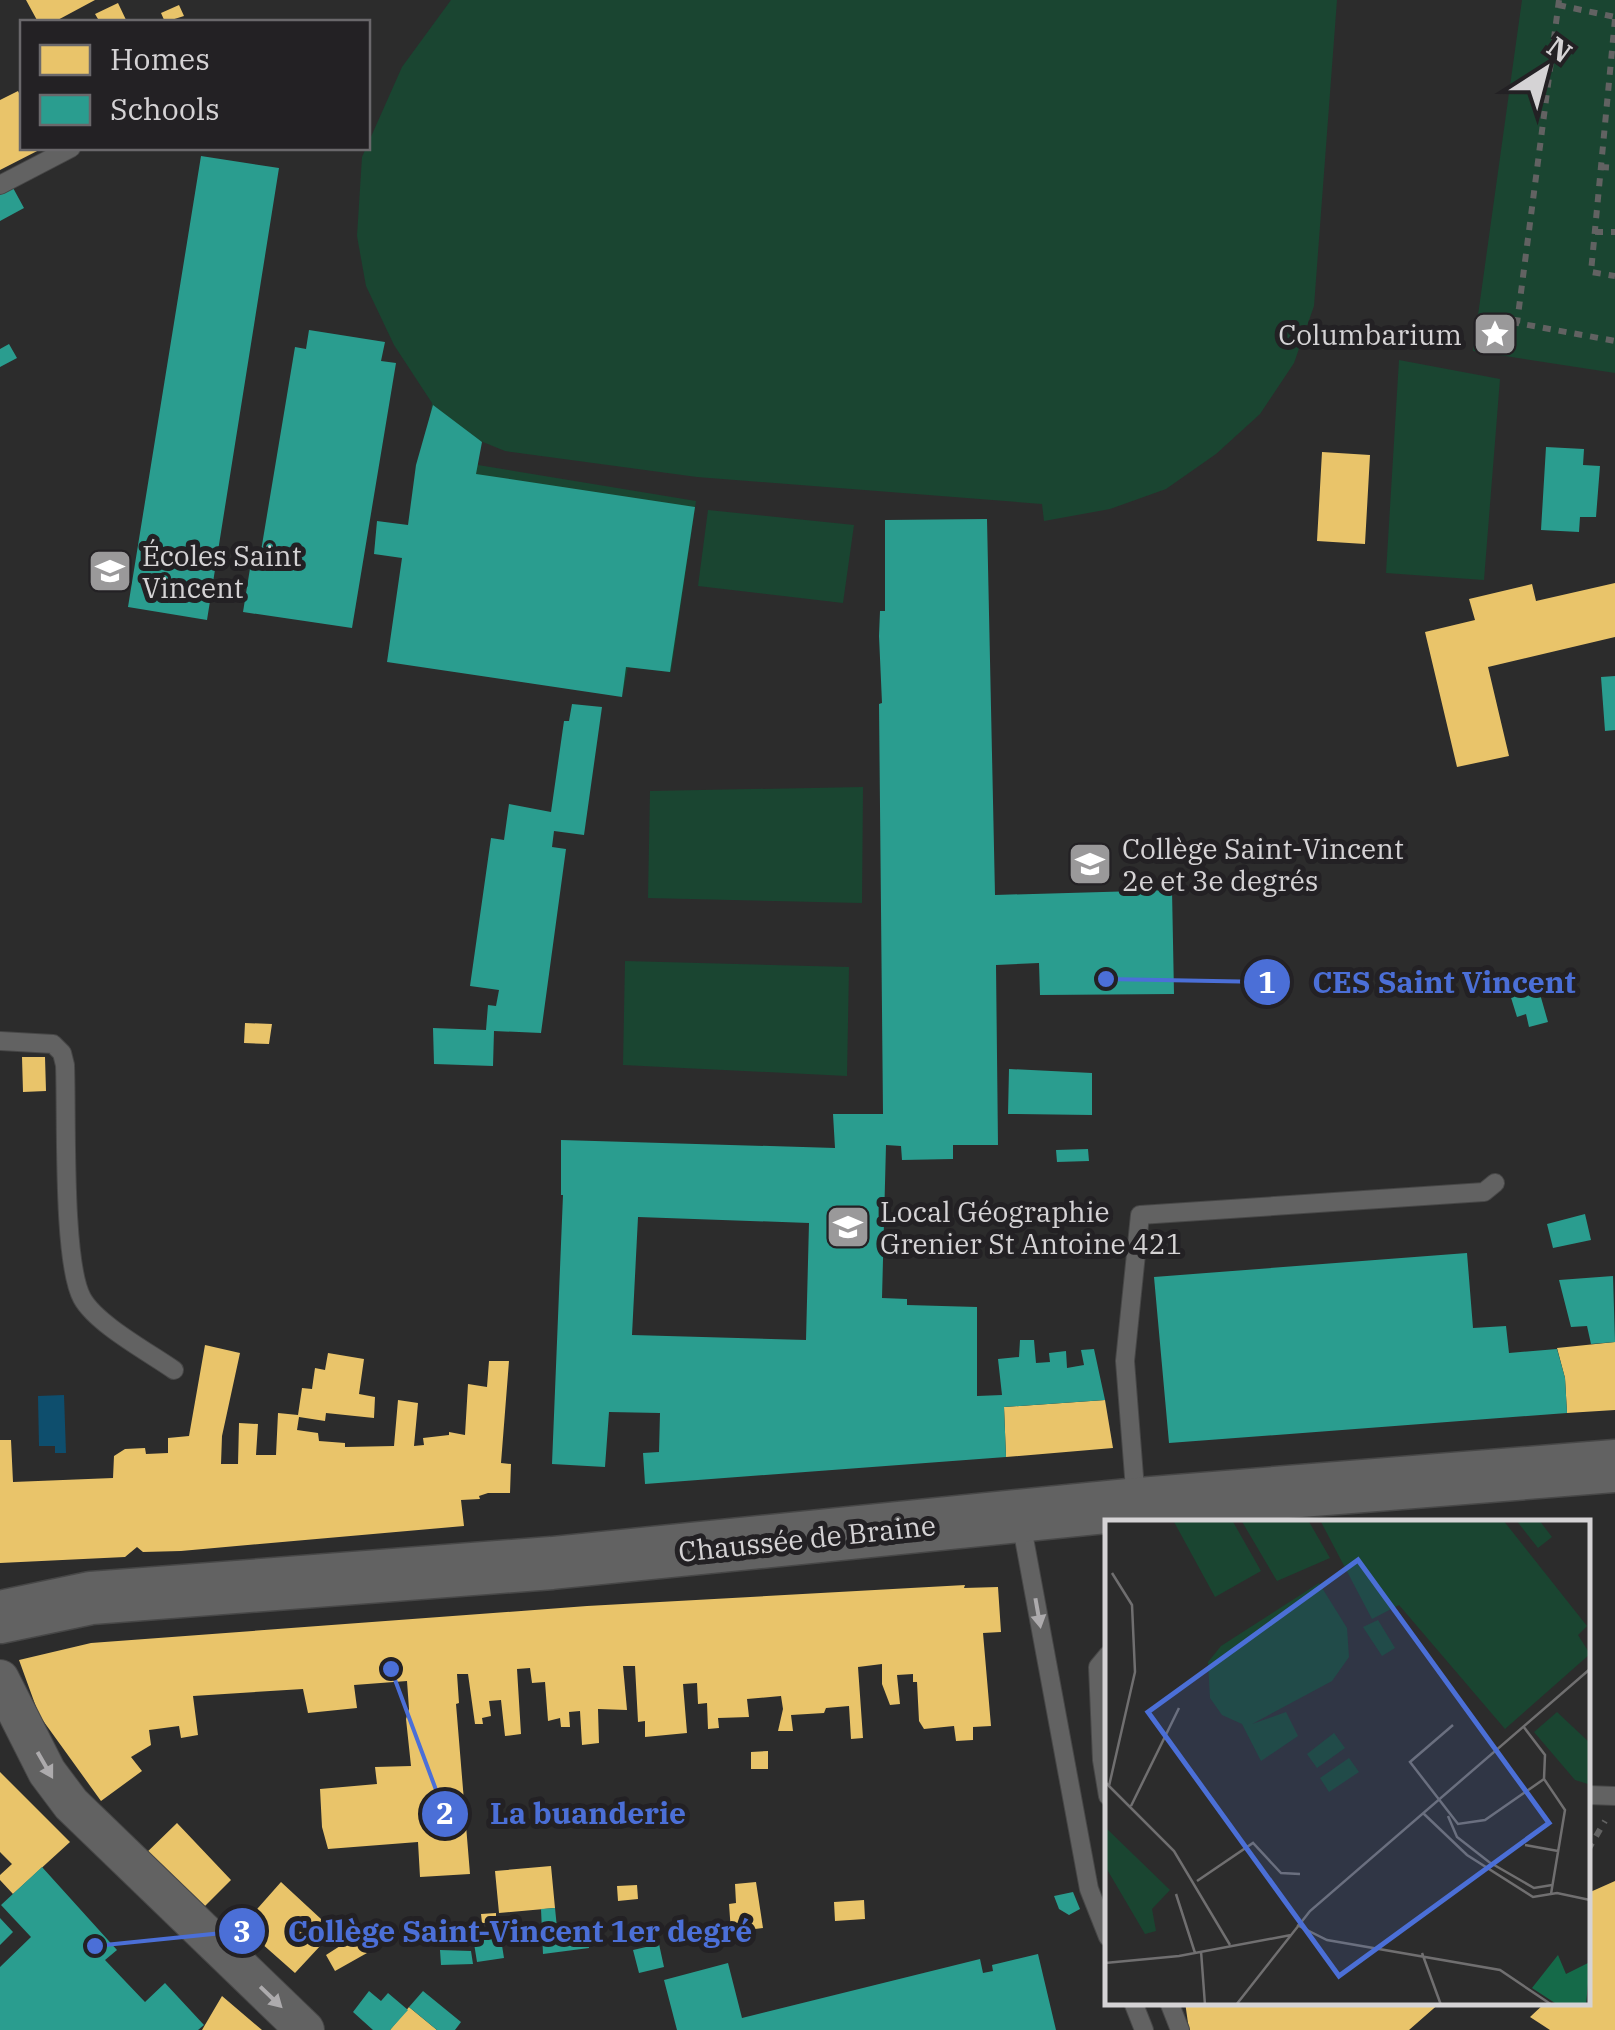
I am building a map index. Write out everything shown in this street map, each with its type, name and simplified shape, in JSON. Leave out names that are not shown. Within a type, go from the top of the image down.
[{"type":"street","name":"Chaussée de Braine","points":[[0,1617],[91,1598],[552,1562],[1020,1517],[1136,1513],[1615,1466]]},
{"type":"street","points":[[0,1679],[48,1772],[71,1804],[305,2030]]},
{"type":"lane","points":[[0,184],[67,150]]},
{"type":"lane","points":[[0,1041],[53,1044],[62,1053],[71,1246],[82,1298],[99,1316],[174,1370]]},
{"type":"lane","points":[[1136,1513],[1125,1360],[1140,1215],[1484,1192],[1496,1182]]},
{"type":"lane","points":[[1020,1517],[1089,1889],[1105,1929]]},
{"type":"lane","points":[[1105,1658],[1098,1666],[1105,1778]]},
{"type":"lane","points":[[1590,1795],[1615,1796]]},
{"type":"lane","points":[[1134,2005],[1144,2030]]},
{"type":"lane","points":[[1170,2005],[1180,2030]]},
{"type":"path","points":[[1615,276],[1591,272],[1601,168],[1611,116],[1615,18],[1559,2],[1518,323],[1615,341]]},
{"type":"path","points":[[1601,168],[1615,168]]},
{"type":"path","points":[[1595,232],[1615,232]]},
{"type":"green space","points":[[451,0],[1337,0],[1314,306],[1294,363],[1260,414],[1216,454],[1166,489],[1110,509],[1044,521],[1042,504],[697,477],[505,451],[478,440],[478,465],[696,501],[671,672],[628,667],[623,692],[392,658],[432,403],[394,345],[366,286],[357,236],[362,157],[365,150],[370,150],[370,139],[402,67]]},
{"type":"green space","points":[[1522,0],[1615,0],[1615,373],[1473,351]]},
{"type":"green space","points":[[1399,360],[1500,379],[1484,580],[1386,573]]},
{"type":"green space","points":[[708,510],[854,525],[843,603],[698,586]]},
{"type":"green space","points":[[863,787],[862,903],[648,898],[650,791]]},
{"type":"green space","points":[[625,961],[849,967],[847,1076],[623,1065]]},
{"type":"water","points":[[64,1395],[66,1453],[55,1453],[55,1446],[39,1446],[38,1396]]},
{"type":"building: Homes","points":[[26,0],[95,0],[58,20],[37,20]]},
{"type":"building: Homes","points":[[118,3],[126,20],[96,20],[95,14]]},
{"type":"building: Homes","points":[[179,5],[184,16],[164,20],[161,13]]},
{"type":"building: Homes","points":[[18,91],[20,150],[39,150],[0,170],[0,100]]},
{"type":"building: Homes","points":[[1322,452],[1370,455],[1365,544],[1317,541]]},
{"type":"building: Homes","points":[[1615,583],[1615,637],[1488,667],[1509,756],[1457,767],[1425,632],[1475,620],[1469,599],[1532,584],[1536,601]]},
{"type":"building: Homes","points":[[245,1023],[272,1024],[269,1044],[244,1043]]},
{"type":"building: Homes","points":[[22,1057],[45,1057],[46,1091],[23,1092]]},
{"type":"building: Homes","points":[[1615,1342],[1615,1410],[1567,1413],[1565,1378],[1557,1348]]},
{"type":"building: Homes","points":[[205,1345],[240,1353],[222,1436],[221,1464],[238,1464],[239,1423],[258,1424],[256,1455],[276,1455],[278,1413],[298,1415],[302,1388],[312,1389],[315,1368],[325,1370],[328,1353],[364,1359],[359,1394],[375,1397],[374,1418],[326,1413],[325,1421],[299,1417],[297,1430],[318,1433],[319,1441],[345,1443],[345,1447],[394,1446],[398,1400],[418,1403],[414,1446],[424,1445],[423,1438],[449,1432],[465,1435],[468,1384],[487,1387],[489,1361],[509,1361],[501,1463],[511,1464],[510,1493],[488,1493],[480,1499],[461,1500],[464,1526],[181,1551],[143,1552],[137,1547],[125,1557],[0,1563],[0,1440],[11,1440],[13,1482],[113,1478],[114,1456],[125,1449],[145,1448],[146,1454],[168,1453],[168,1438],[189,1436]]},
{"type":"building: Homes","points":[[1105,1400],[1113,1448],[1006,1457],[1004,1407]]},
{"type":"building: Homes","points":[[965,1585],[964,1588],[998,1587],[1001,1632],[983,1633],[991,1726],[973,1727],[973,1740],[956,1741],[954,1726],[924,1729],[919,1721],[913,1674],[897,1675],[900,1704],[890,1705],[882,1684],[882,1664],[858,1667],[863,1738],[851,1739],[849,1706],[826,1708],[824,1713],[791,1715],[793,1731],[778,1731],[783,1709],[781,1696],[747,1699],[749,1717],[718,1718],[719,1728],[708,1729],[707,1703],[698,1704],[697,1683],[683,1684],[687,1733],[645,1737],[645,1721],[638,1722],[635,1666],[623,1666],[627,1710],[598,1709],[599,1743],[582,1745],[580,1711],[569,1712],[570,1727],[561,1727],[560,1718],[548,1721],[545,1682],[532,1683],[530,1668],[517,1669],[521,1734],[505,1736],[501,1700],[489,1701],[491,1716],[482,1718],[483,1724],[475,1724],[468,1674],[457,1674],[470,1874],[420,1877],[418,1842],[328,1849],[322,1827],[320,1789],[377,1784],[375,1767],[411,1766],[407,1681],[354,1685],[357,1708],[308,1713],[303,1689],[193,1696],[198,1735],[181,1738],[179,1726],[149,1730],[151,1745],[131,1757],[142,1771],[101,1801],[39,1715],[19,1660],[91,1643],[587,1606]]},
{"type":"building: Homes","points":[[768,1751],[768,1769],[751,1769],[751,1752]]},
{"type":"building: Homes","points":[[0,1772],[70,1842],[13,1894],[0,1880],[12,1864],[0,1852]]},
{"type":"building: Homes","points":[[177,1823],[231,1880],[199,1912],[141,1858]]},
{"type":"building: Homes","points":[[551,1866],[555,1908],[499,1913],[495,1871]]},
{"type":"building: Homes","points":[[1615,1881],[1615,2030],[1550,2030],[1530,2017],[1543,2005],[1590,2005],[1590,1892]]},
{"type":"building: Homes","points":[[281,1882],[334,1931],[295,1973],[242,1926]]},
{"type":"building: Homes","points":[[756,1882],[763,1928],[731,1932],[729,1904],[736,1903],[735,1884]]},
{"type":"building: Homes","points":[[637,1885],[638,1899],[618,1901],[617,1886]]},
{"type":"building: Homes","points":[[864,1900],[865,1919],[835,1921],[834,1902]]},
{"type":"building: Homes","points":[[496,1913],[496,1923],[482,1923],[481,1914]]},
{"type":"building: Homes","points":[[354,1937],[367,1953],[335,1971],[326,1955]]},
{"type":"building: Homes","points":[[222,1996],[262,2030],[202,2030]]},
{"type":"building: Homes","points":[[1185,2005],[1438,2005],[1409,2030],[1189,2030]]},
{"type":"building: Homes","points":[[409,2007],[437,2030],[390,2030]]},
{"type":"building: Schools","points":[[201,156],[279,168],[207,620],[128,607]]},
{"type":"building: Schools","points":[[12,186],[24,208],[0,221],[0,192]]},
{"type":"building: Schools","points":[[309,330],[385,342],[381,361],[396,363],[352,628],[243,612],[252,556],[260,557],[295,347],[306,349]]},
{"type":"building: Schools","points":[[9,344],[17,358],[0,367],[0,349]]},
{"type":"building: Schools","points":[[433,405],[482,442],[476,474],[695,507],[670,672],[626,667],[622,697],[387,662],[402,558],[374,554],[377,521],[408,525],[416,465]]},
{"type":"building: Schools","points":[[1546,447],[1584,449],[1583,465],[1600,466],[1596,517],[1580,517],[1579,532],[1541,530]]},
{"type":"building: Schools","points":[[987,519],[995,895],[1172,890],[1174,994],[1040,995],[1039,963],[996,965],[998,1145],[953,1145],[953,1159],[902,1160],[901,1146],[886,1145],[882,1298],[907,1299],[907,1305],[977,1307],[977,1396],[1002,1395],[998,1359],[1019,1357],[1020,1340],[1034,1340],[1036,1363],[1050,1362],[1049,1353],[1066,1351],[1067,1368],[1084,1365],[1081,1350],[1094,1349],[1105,1400],[1004,1407],[1006,1457],[645,1484],[643,1453],[659,1452],[660,1413],[609,1412],[605,1467],[552,1464],[563,1195],[561,1140],[835,1148],[833,1114],[883,1114],[879,636],[880,611],[885,611],[885,520]],"holes":[[[638,1217],[809,1223],[806,1340],[632,1335]]]},
{"type":"building: Schools","points":[[1615,676],[1615,730],[1605,731],[1601,677]]},
{"type":"building: Schools","points":[[572,704],[602,707],[584,835],[554,831],[552,847],[566,849],[541,1033],[494,1031],[493,1066],[434,1064],[433,1028],[486,1030],[488,1005],[496,1006],[499,990],[470,986],[491,838],[504,840],[509,804],[551,812],[564,721],[569,721]]},
{"type":"building: Schools","points":[[1536,980],[1548,1022],[1529,1027],[1526,1014],[1517,1017],[1508,988]]},
{"type":"building: Schools","points":[[1009,1069],[1092,1073],[1092,1115],[1008,1114]]},
{"type":"building: Schools","points":[[1088,1149],[1089,1161],[1057,1162],[1056,1150]]},
{"type":"building: Schools","points":[[1585,1214],[1591,1240],[1553,1248],[1547,1224]]},
{"type":"building: Schools","points":[[1467,1253],[1473,1328],[1506,1326],[1509,1353],[1557,1349],[1565,1378],[1567,1413],[1169,1443],[1154,1277]]},
{"type":"building: Schools","points":[[1613,1276],[1615,1342],[1591,1344],[1587,1326],[1571,1327],[1559,1280]]},
{"type":"building: Schools","points":[[42,1867],[117,1950],[105,1960],[145,2002],[165,1983],[204,2025],[198,2030],[0,2030],[0,1967],[31,1937],[1,1905]]},
{"type":"building: Schools","points":[[1073,1892],[1080,1909],[1069,1915],[1059,1909],[1054,1896]]},
{"type":"building: Schools","points":[[555,1908],[557,1928],[586,1924],[589,1948],[543,1954],[541,1909]]},
{"type":"building: Schools","points":[[0,1918],[13,1932],[0,1945]]},
{"type":"building: Schools","points":[[500,1933],[504,1958],[477,1962],[473,1937]]},
{"type":"building: Schools","points":[[659,1944],[664,1967],[639,1973],[633,1950]]},
{"type":"building: Schools","points":[[440,1950],[471,1951],[473,1964],[441,1965]]},
{"type":"building: Schools","points":[[1038,1954],[1056,2030],[677,2030],[664,1980],[728,1963],[742,2018],[980,1959],[983,1973],[993,1971],[992,1965]]},
{"type":"building: Schools","points":[[369,1991],[381,2001],[388,1993],[408,2010],[390,2030],[373,2030],[353,2012]]},
{"type":"building: Schools","points":[[423,1991],[461,2022],[455,2030],[437,2030],[409,2007]]},
{"type":"place","name":"Columbarium","points":[[1495,334]]},
{"type":"place","name":"Écoles Saint Vincent","points":[[110,571]]},
{"type":"place","name":"Collège Saint-Vincent 2e et 3e degrés","points":[[1090,864]]},
{"type":"place","name":"CES Saint Vincent","points":[[1106,979]]},
{"type":"place","name":"Local Géographie Grenier St Antoine 421","points":[[848,1227]]},
{"type":"place","name":"La buanderie","points":[[391,1669]]},
{"type":"place","name":"Collège Saint-Vincent 1er degré","points":[[95,1946]]}]
